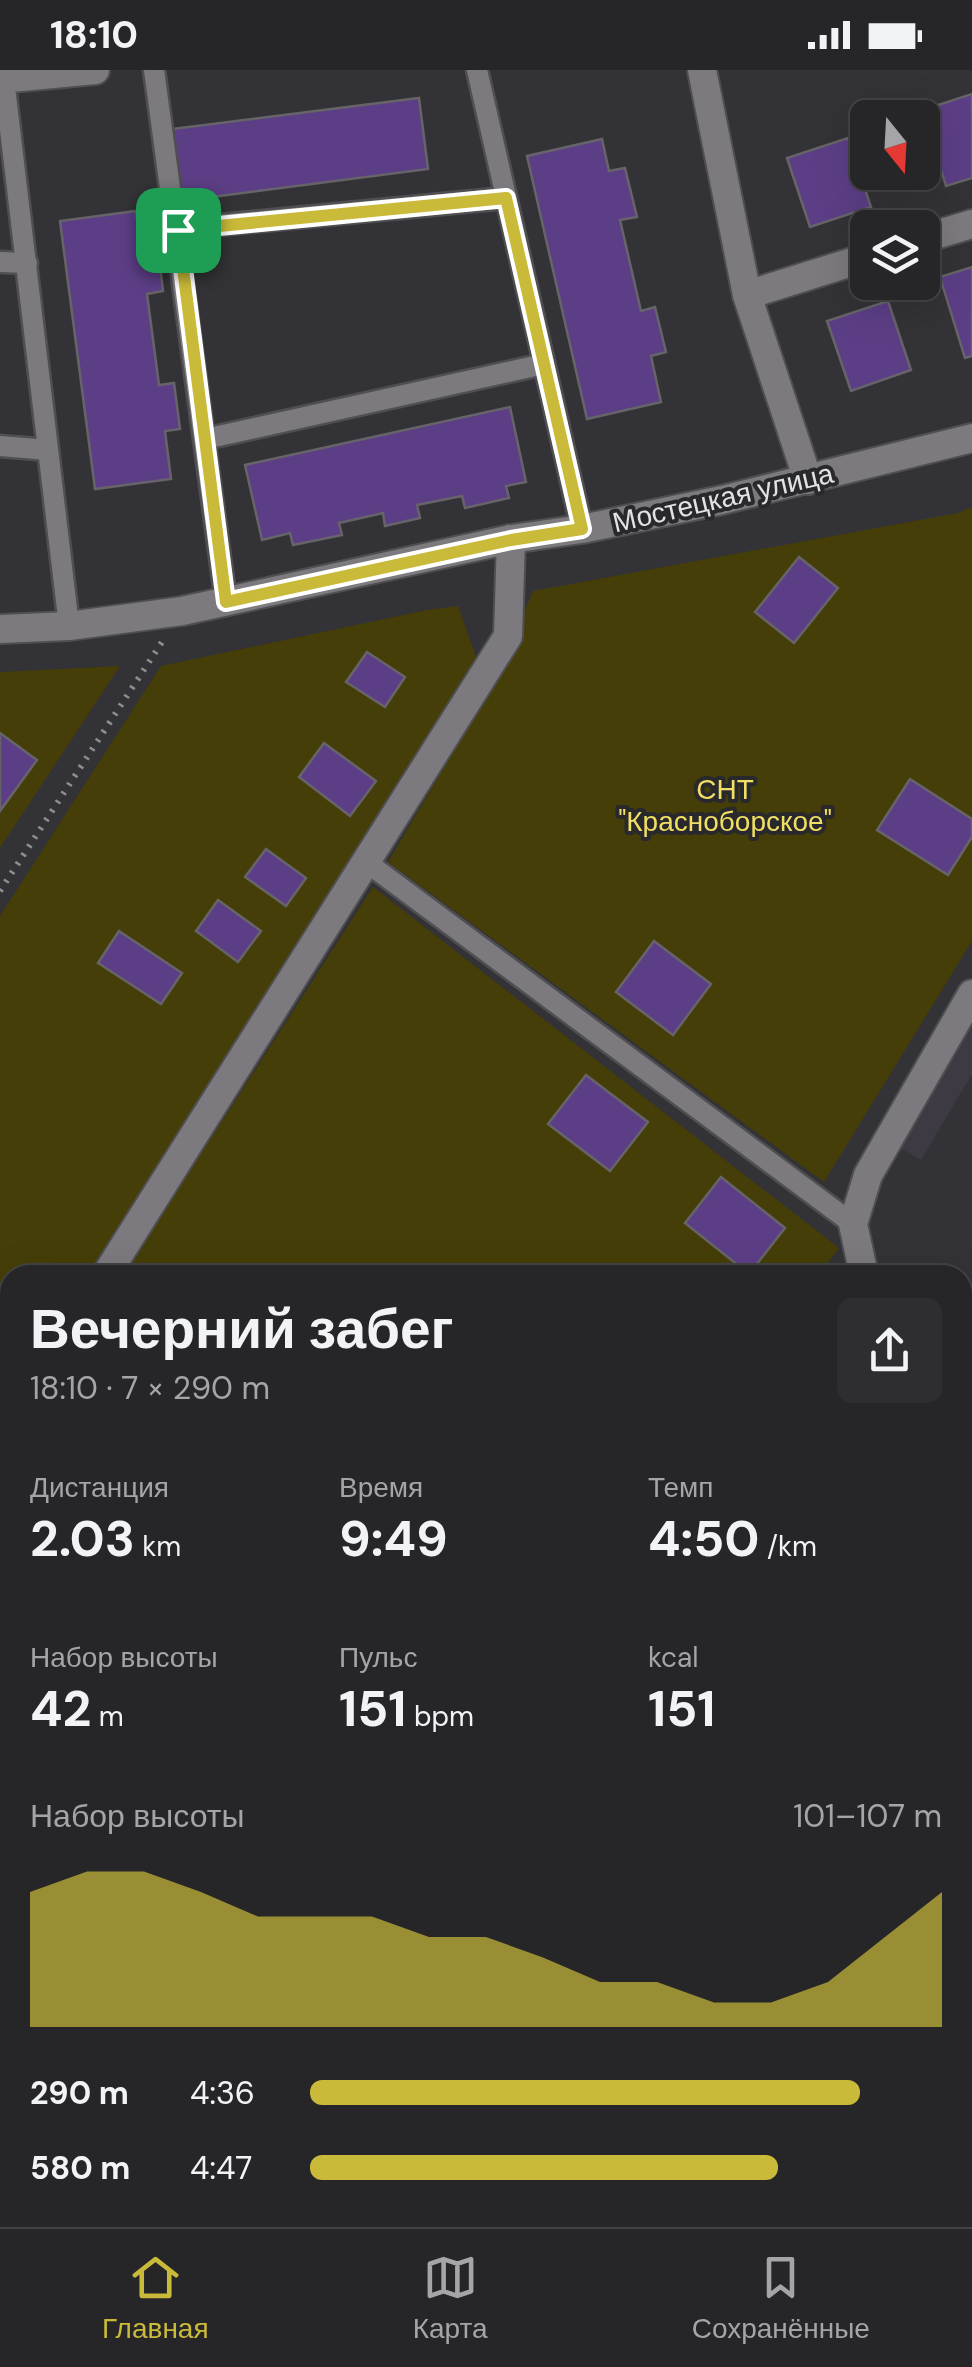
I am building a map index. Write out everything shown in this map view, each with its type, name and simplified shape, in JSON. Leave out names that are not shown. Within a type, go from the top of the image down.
[{"type":"street","points":[[2,79],[95,70]]},
{"type":"street","points":[[702,70],[748,295],[808,480]]},
{"type":"street","points":[[940,234],[972,224]]},
{"type":"street","points":[[748,295],[850,263]]},
{"type":"street","name":"Мостецкая улица","points":[[0,629],[69,626],[182,612],[808,480],[972,438]]},
{"type":"street","points":[[112,1265],[508,636],[511,540]]},
{"type":"street","points":[[862,1265],[853,1224],[868,1175],[972,994]]},
{"type":"lane","points":[[154,70],[226,602]]},
{"type":"lane","points":[[476,70],[582,529]]},
{"type":"lane","points":[[2,79],[28,264],[69,626]]},
{"type":"lane","points":[[178,230],[506,198]]},
{"type":"lane","points":[[0,262],[28,264]]},
{"type":"lane","points":[[205,439],[544,364]]},
{"type":"lane","points":[[0,446],[48,450]]},
{"type":"lane","points":[[365,861],[853,1224]]},
{"type":"path","points":[[0,890],[182,612]]},
{"type":"shaded area","points":[[972,1013],[972,1074],[921,1160],[895,1145]]},
{"type":"green space","name":"СНТ \"Красноборское\"","points":[[972,507],[972,941],[824,1182],[388,862],[493,685],[533,591],[958,513]]},
{"type":"green space","points":[[458,606],[476,657],[105,1265],[0,1265],[0,916],[161,666]]},
{"type":"green space","points":[[120,666],[0,848],[0,672]]},
{"type":"green space","points":[[373,887],[839,1248],[826,1265],[129,1265]]},
{"type":"building","points":[[972,94],[972,178],[946,186],[940,174],[940,104]]},
{"type":"building","points":[[419,98],[428,169],[181,201],[172,129]]},
{"type":"building","points":[[848,138],[850,190],[865,190],[871,207],[850,210],[850,214],[810,227],[787,158]]},
{"type":"building","points":[[602,139],[609,171],[625,168],[637,217],[620,220],[641,311],[655,307],[666,352],[651,356],[661,402],[587,419],[527,156]]},
{"type":"building","points":[[136,211],[140,244],[157,241],[163,291],[147,294],[159,385],[174,383],[180,429],[165,431],[171,479],[95,489],[60,221]]},
{"type":"building","points":[[972,267],[972,356],[965,358],[940,277]]},
{"type":"building","points":[[888,301],[911,370],[851,391],[827,321]]},
{"type":"building","points":[[510,407],[526,482],[506,486],[509,498],[465,508],[462,496],[417,505],[420,518],[385,526],[383,513],[339,523],[342,535],[293,545],[290,533],[262,540],[245,465]]},
{"type":"building","points":[[799,557],[838,588],[794,643],[755,612]]},
{"type":"building","points":[[367,652],[405,677],[385,707],[346,682]]},
{"type":"building","points":[[0,733],[37,760],[0,811]]},
{"type":"building","points":[[324,743],[376,781],[350,816],[299,777]]},
{"type":"building","points":[[910,779],[972,819],[972,837],[948,875],[877,830]]},
{"type":"building","points":[[266,849],[306,878],[286,906],[245,877]]},
{"type":"building","points":[[218,900],[261,931],[238,962],[196,931]]},
{"type":"building","points":[[119,931],[182,973],[161,1004],[98,963]]},
{"type":"building","points":[[654,941],[711,984],[673,1035],[616,992]]},
{"type":"building","points":[[586,1075],[648,1122],[610,1171],[548,1124]]},
{"type":"building","points":[[721,1177],[785,1228],[756,1265],[738,1265],[685,1223]]},
{"type":"route","points":[[506,198],[582,529],[511,540],[226,602],[178,230],[506,198]]}]
